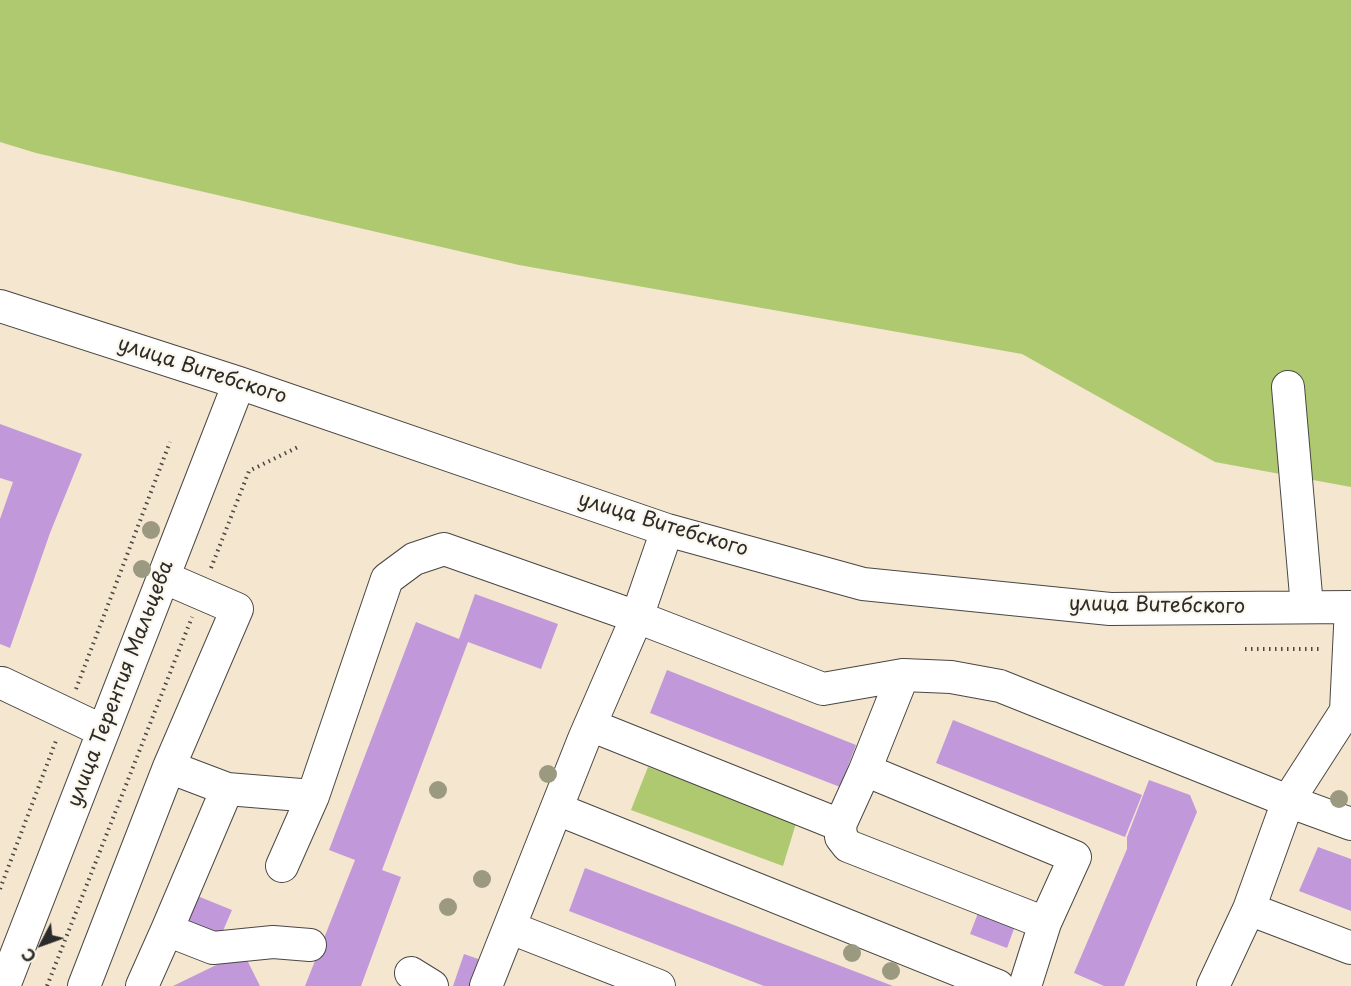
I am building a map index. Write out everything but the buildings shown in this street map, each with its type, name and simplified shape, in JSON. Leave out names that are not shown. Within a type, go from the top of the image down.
[{"type":"street","name":"улица Витебского","points":[[0,306],[239,383],[667,530],[863,584],[1110,609],[1351,607]]},
{"type":"street","name":"улица Терентия Мальцева","points":[[4,986],[239,383]]},
{"type":"street","points":[[1288,387],[1307,607]]},
{"type":"street","points":[[486,986],[590,725],[637,618],[667,530]]},
{"type":"street","points":[[282,866],[313,796],[387,579],[414,559],[444,549],[637,618],[823,689],[903,675],[951,677],[1000,686],[1351,825]]},
{"type":"street","points":[[84,986],[169,767],[237,609],[163,577]]},
{"type":"street","points":[[1213,986],[1249,909],[1288,801],[1349,706],[1351,607]]},
{"type":"street","points":[[903,675],[866,770],[840,825],[841,837],[848,846],[1045,923]]},
{"type":"street","points":[[1,686],[103,731]]},
{"type":"street","points":[[590,725],[840,825]]},
{"type":"street","points":[[169,767],[227,789],[313,796]]},
{"type":"street","points":[[866,770],[1075,857],[1045,923],[1024,986]]},
{"type":"street","points":[[142,986],[227,789]]},
{"type":"street","points":[[557,809],[998,986]]},
{"type":"street","points":[[1249,909],[1351,948]]},
{"type":"street","points":[[511,928],[659,986]]},
{"type":"street","points":[[167,930],[213,948],[273,942],[310,945]]},
{"type":"path","points":[[0,888],[170,442]]},
{"type":"path","points":[[47,986],[249,471],[298,447]]},
{"type":"path","points":[[1245,649],[1349,648]]},
{"type":"green space","points":[[0,0],[1351,0],[1351,487],[1215,462],[1022,354],[519,265],[36,153],[0,142]]},
{"type":"green space","points":[[648,767],[797,820],[783,866],[631,810]]}]
